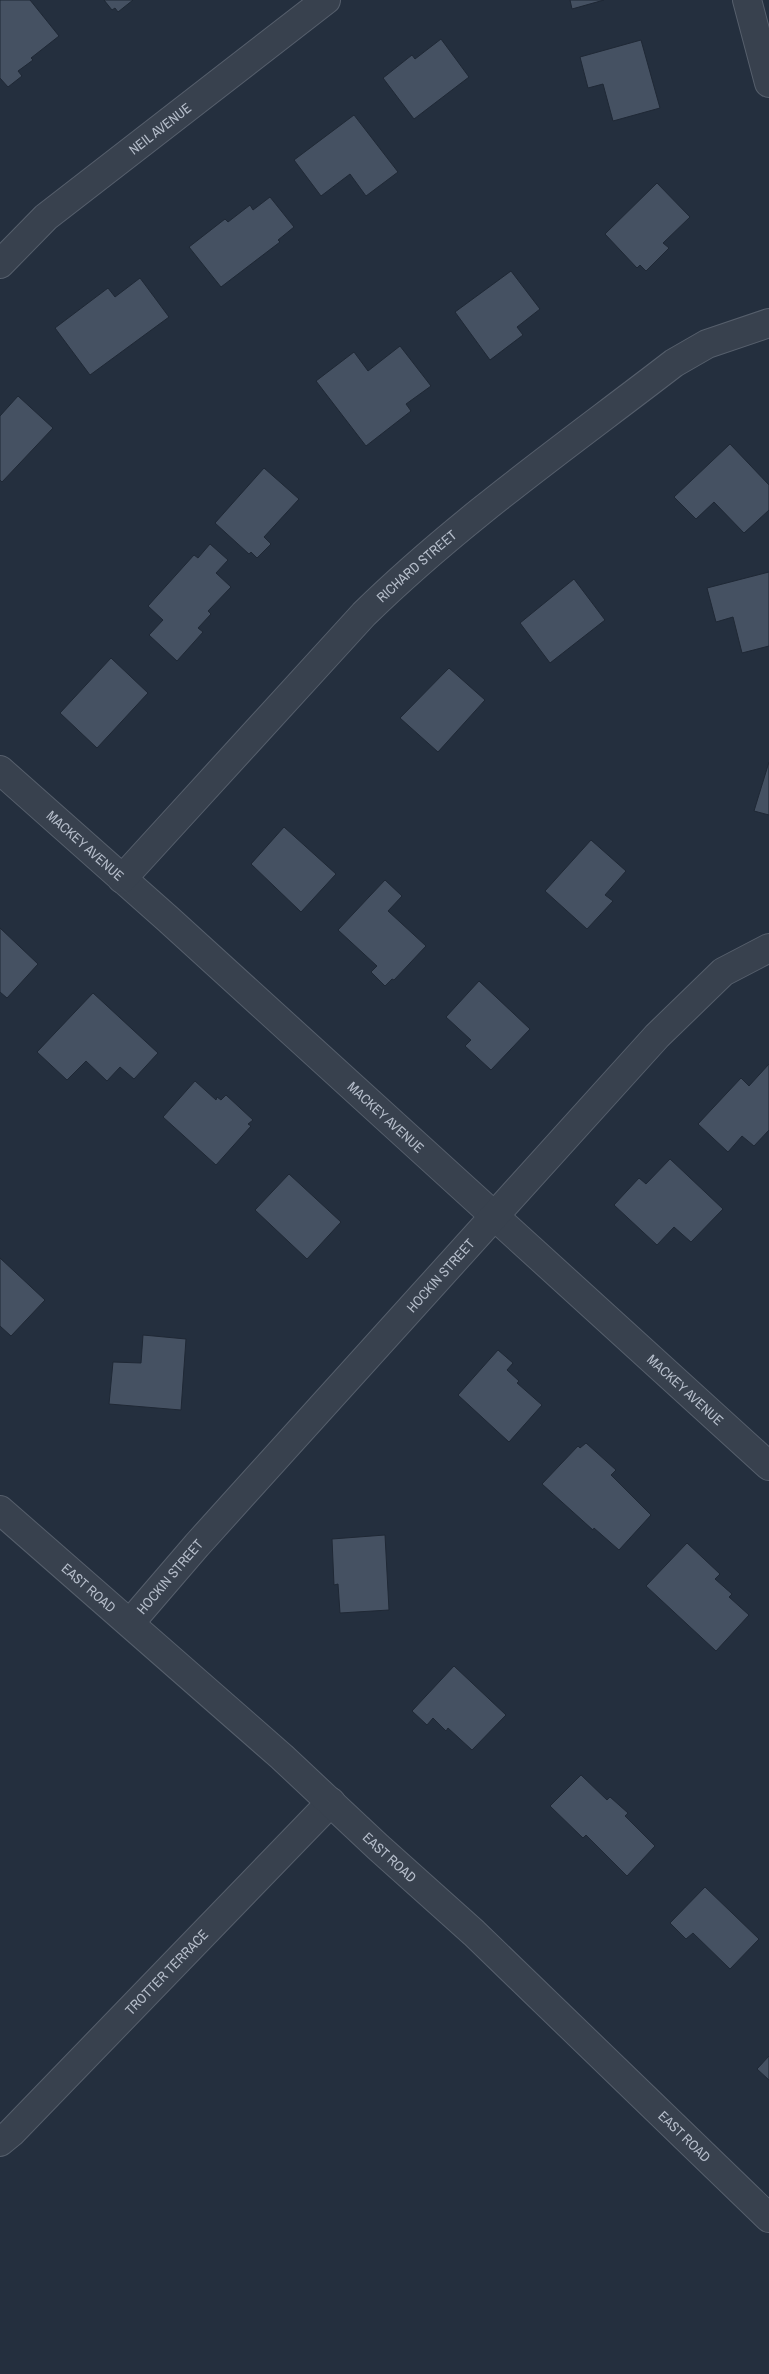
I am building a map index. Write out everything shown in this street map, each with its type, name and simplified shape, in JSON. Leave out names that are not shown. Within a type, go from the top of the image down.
[{"type":"street","name":"NEIL AVENUE","points":[[0,264],[46,217],[326,0]]},
{"type":"street","points":[[747,0],[769,84]]},
{"type":"street","name":"RICHARD STREET","points":[[122,880],[364,614],[448,536],[674,363],[707,344],[769,323]]},
{"type":"street","name":"MACKEY AVENUE","points":[[0,770],[168,919],[494,1218],[769,1466]]},
{"type":"street","name":"HOCKIN STREET","points":[[130,1623],[197,1544],[657,1036],[723,972],[769,948]]},
{"type":"street","name":"EAST ROAD","points":[[0,1510],[331,1802],[474,1933],[769,2218]]},
{"type":"street","name":"TROTTER TERRACE","points":[[0,2142],[18,2126],[331,1802]]},
{"type":"building","points":[[0,0],[30,0],[59,36],[18,71],[22,76],[8,87],[0,78]]},
{"type":"building","points":[[104,0],[133,0],[118,12],[115,8],[112,10]]},
{"type":"building","points":[[570,0],[604,0],[572,9]]},
{"type":"building","points":[[441,39],[469,77],[414,119],[383,78],[412,55],[415,59]]},
{"type":"building","points":[[641,40],[660,108],[613,121],[603,84],[588,88],[580,57]]},
{"type":"building","points":[[354,115],[398,172],[366,196],[350,174],[321,196],[294,160]]},
{"type":"building","points":[[657,183],[690,217],[663,243],[669,248],[646,271],[640,265],[637,268],[605,234]]},
{"type":"building","points":[[270,197],[294,227],[278,240],[280,242],[221,287],[189,247],[225,219],[228,222],[250,205],[253,210]]},
{"type":"building","points":[[511,271],[540,309],[517,327],[523,335],[490,360],[455,312]]},
{"type":"building","points":[[140,278],[169,317],[90,375],[55,328],[108,288],[115,297]]},
{"type":"building","points":[[400,346],[431,386],[406,404],[411,411],[366,446],[316,381],[354,352],[368,371]]},
{"type":"building","points":[[18,396],[53,428],[2,482],[0,480],[0,416]]},
{"type":"building","points":[[730,444],[769,485],[769,510],[744,533],[714,502],[696,519],[674,497]]},
{"type":"building","points":[[264,468],[299,499],[264,537],[271,544],[257,558],[251,552],[249,554],[215,523]]},
{"type":"building","points":[[210,544],[228,560],[216,573],[231,587],[208,611],[211,614],[198,628],[203,632],[177,661],[149,635],[163,620],[148,606],[194,555],[198,558]]},
{"type":"building","points":[[769,572],[769,646],[742,653],[733,617],[716,622],[707,588]]},
{"type":"building","points":[[574,579],[605,620],[550,663],[520,623]]},
{"type":"building","points":[[111,658],[148,693],[97,748],[60,713]]},
{"type":"building","points":[[449,668],[485,700],[438,752],[400,718]]},
{"type":"building","points":[[769,762],[769,815],[754,811]]},
{"type":"building","points":[[284,827],[336,874],[301,912],[251,864]]},
{"type":"building","points":[[591,840],[626,871],[605,895],[613,901],[587,929],[545,891]]},
{"type":"building","points":[[385,880],[402,896],[388,911],[426,946],[394,980],[392,979],[385,986],[371,972],[377,966],[338,930]]},
{"type":"building","points":[[0,928],[38,964],[7,998],[0,992]]},
{"type":"building","points":[[479,981],[530,1029],[491,1070],[465,1046],[471,1040],[446,1017]]},
{"type":"building","points":[[93,993],[158,1053],[134,1079],[120,1067],[107,1081],[86,1061],[67,1080],[37,1052]]},
{"type":"building","points":[[769,1064],[769,1130],[754,1146],[742,1136],[728,1152],[698,1124],[741,1078],[749,1086]]},
{"type":"building","points":[[195,1081],[216,1100],[217,1097],[221,1100],[226,1095],[253,1120],[248,1124],[251,1126],[216,1165],[163,1117]]},
{"type":"building","points":[[670,1159],[723,1209],[691,1242],[674,1227],[657,1245],[614,1205],[639,1178],[646,1184]]},
{"type":"building","points":[[289,1174],[341,1222],[307,1259],[255,1210]]},
{"type":"building","points":[[0,1258],[45,1300],[11,1336],[0,1326]]},
{"type":"building","points":[[143,1335],[186,1339],[181,1410],[109,1404],[113,1362],[141,1363]]},
{"type":"building","points":[[498,1350],[513,1363],[507,1370],[519,1381],[517,1383],[542,1405],[509,1442],[458,1395]]},
{"type":"building","points":[[586,1443],[616,1470],[611,1475],[651,1515],[619,1550],[594,1528],[593,1530],[542,1484],[578,1446],[580,1448]]},
{"type":"building","points":[[385,1535],[389,1610],[340,1613],[338,1584],[334,1585],[332,1539]]},
{"type":"building","points":[[687,1543],[720,1574],[715,1579],[732,1594],[729,1597],[749,1615],[716,1651],[646,1586]]},
{"type":"building","points":[[454,1666],[506,1715],[472,1750],[448,1728],[446,1731],[433,1718],[427,1725],[412,1711]]},
{"type":"building","points":[[581,1775],[607,1800],[610,1797],[628,1813],[625,1816],[655,1846],[627,1876],[586,1835],[583,1838],[550,1806]]},
{"type":"building","points":[[705,1887],[759,1939],[730,1969],[693,1933],[686,1939],[670,1923]]},
{"type":"building","points":[[769,2056],[769,2080],[757,2069]]}]
